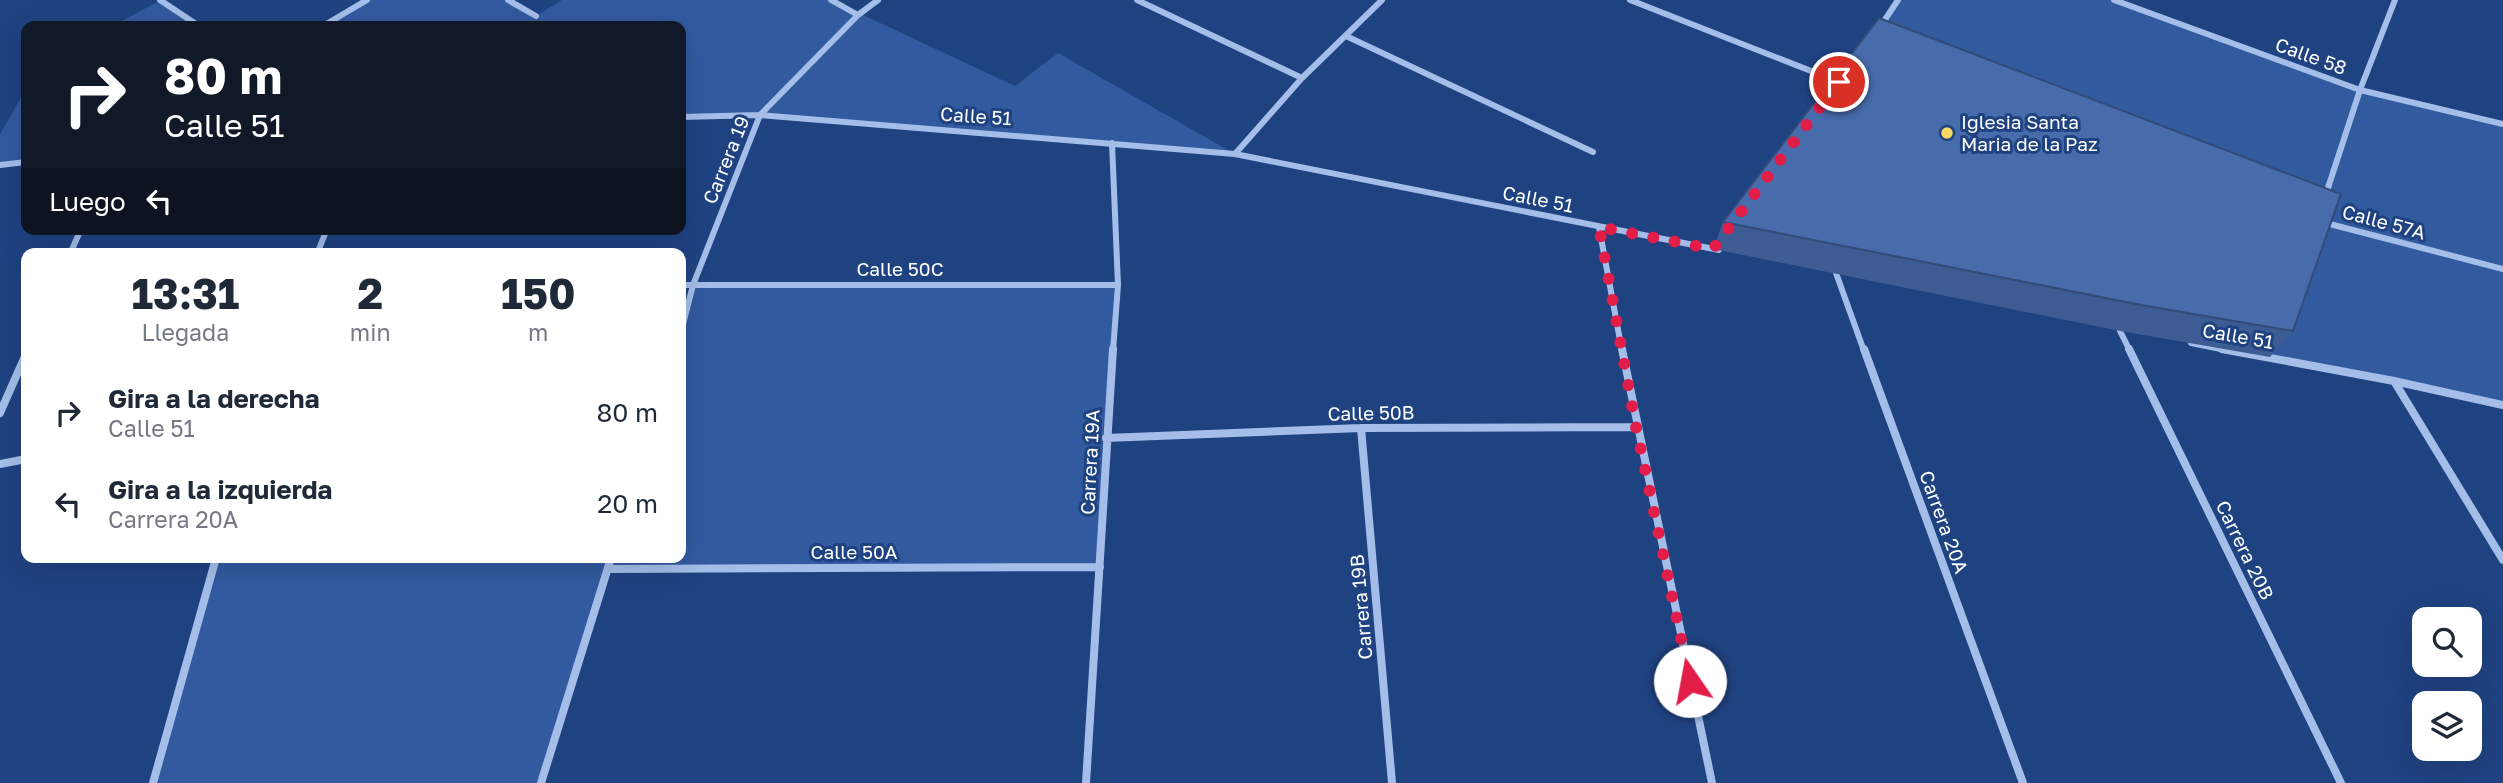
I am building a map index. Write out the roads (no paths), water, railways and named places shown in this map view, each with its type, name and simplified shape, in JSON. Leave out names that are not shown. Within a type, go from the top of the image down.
[{"type":"street","points":[[160,0],[192,21]]},
{"type":"street","points":[[331,21],[367,0]]},
{"type":"street","points":[[509,0],[536,16]]},
{"type":"street","points":[[831,0],[858,15]]},
{"type":"street","name":"Carrera 19","points":[[686,312],[693,285],[760,115],[858,15],[878,0]]},
{"type":"street","points":[[1137,0],[1302,78]]},
{"type":"street","points":[[1235,154],[1302,78],[1382,0]]},
{"type":"street","points":[[1630,0],[1839,82]]},
{"type":"street","points":[[1875,34],[1898,0]]},
{"type":"street","name":"Calle 58","points":[[2114,0],[2360,90],[2503,124]]},
{"type":"street","points":[[2314,233],[2360,90],[2395,0]]},
{"type":"street","points":[[1346,36],[1593,152]]},
{"type":"street","points":[[1830,93],[1846,73]]},
{"type":"street","name":"Calle 51","points":[[686,117],[760,115],[1235,154],[1726,251]]},
{"type":"street","name":"Carrera 19A","points":[[1086,783],[1106,438],[1118,285],[1112,143]]},
{"type":"street","points":[[0,165],[21,163]]},
{"type":"street","name":"Calle 57A","points":[[2318,220],[2503,269]]},
{"type":"street","points":[[1599,227],[1636,427],[1712,783]]},
{"type":"street","points":[[1713,249],[1721,238]]},
{"type":"street","points":[[1822,270],[1850,275]]},
{"type":"street","name":"Carrera 20A","points":[[1836,273],[2023,783]]},
{"type":"street","name":"Calle 50C","points":[[686,285],[1118,285]]},
{"type":"street","points":[[2107,328],[2134,333]]},
{"type":"street","name":"Carrera 20B","points":[[2120,331],[2341,783]]},
{"type":"street","name":"Calle 51","points":[[2188,343],[2394,381],[2503,405]]},
{"type":"street","points":[[2270,357],[2274,345]]},
{"type":"street","points":[[0,413],[21,365]]},
{"type":"street","points":[[2394,381],[2503,560]]},
{"type":"street","name":"Calle 50B","points":[[1106,438],[1361,428],[1636,427]]},
{"type":"street","name":"Carrera 19B","points":[[1361,428],[1392,783]]},
{"type":"street","points":[[0,464],[21,460]]},
{"type":"street","points":[[153,783],[215,563]]},
{"type":"street","points":[[541,783],[610,563]]},
{"type":"street","name":"Calle 50A","points":[[608,569],[1100,567]]},
{"type":"place","name":"Iglesia Santa Maria de la Paz","points":[[1947,133]]}]
